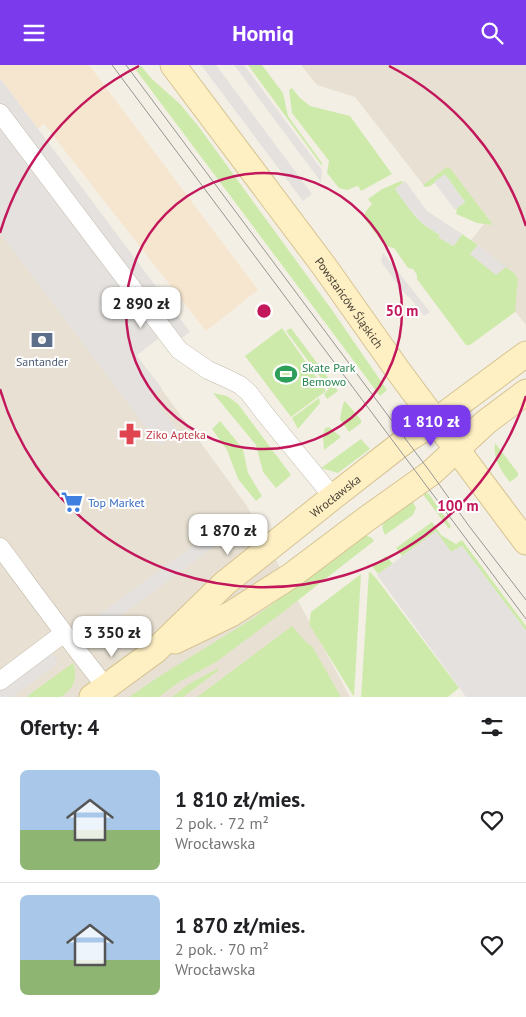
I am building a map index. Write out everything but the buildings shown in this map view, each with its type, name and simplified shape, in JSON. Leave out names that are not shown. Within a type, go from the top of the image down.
[{"type":"street","name":"Powstańców Śląskich","points":[[173,65],[324,266],[399,372],[526,542]]},
{"type":"street","points":[[0,113],[179,350],[208,370],[240,385],[249,393],[333,497],[334,517],[330,529],[292,575]]},
{"type":"street","name":"Wrocławska","points":[[99,692],[155,651],[225,583],[333,497],[406,440],[436,421],[526,355]]},
{"type":"street","name":"Wrocławska","points":[[155,651],[231,614],[292,575],[431,473],[490,419],[526,392]]},
{"type":"street","points":[[0,547],[79,653],[99,692]]},
{"type":"street","points":[[0,681],[64,633]]},
{"type":"shaded area","points":[[0,65],[89,65],[258,290],[206,331],[44,124],[38,129],[0,78]]},
{"type":"shaded area","points":[[201,65],[216,65],[312,194],[303,201]]},
{"type":"shaded area","points":[[234,65],[244,65],[322,170],[321,182]]},
{"type":"shaded area","points":[[301,65],[526,65],[526,325],[470,254],[478,245],[471,240],[484,224],[445,175],[430,186],[425,187],[355,97],[317,85]]},
{"type":"shaded area","points":[[0,78],[190,332],[168,348],[159,338],[136,356],[162,388],[152,396],[179,432],[160,446],[0,233]]},
{"type":"shaded area","points":[[0,168],[247,506],[350,697],[0,697]]},
{"type":"shaded area","points":[[445,174],[465,202],[455,210],[434,182]]},
{"type":"shaded area","points":[[405,181],[427,211],[462,234],[454,246],[439,238],[440,235],[423,224],[410,210],[395,189]]},
{"type":"shaded area","points":[[478,245],[506,267],[496,275],[470,254]]},
{"type":"shaded area","points":[[383,253],[430,312],[424,316],[406,295],[381,262]]},
{"type":"shaded area","points":[[436,531],[451,552],[462,546],[526,631],[526,697],[466,697],[377,575]]},
{"type":"shaded area","points":[[212,532],[219,543],[98,633],[89,622]]},
{"type":"shaded area","points":[[50,649],[58,663],[12,697],[0,697],[0,686]]},
{"type":"green space","points":[[248,65],[262,65],[283,93],[288,116],[322,163],[322,166]]},
{"type":"green space","points":[[141,66],[152,79],[180,104],[199,127],[332,310],[387,390],[380,396],[136,70]]},
{"type":"green space","points":[[292,88],[310,106],[350,116],[392,174],[361,191],[358,186],[347,190],[339,188],[327,173],[329,161],[292,113],[289,90]]},
{"type":"green space","points":[[447,167],[450,168],[493,225],[477,223],[456,214],[457,208],[465,202],[445,175],[430,186],[425,187],[423,185]]},
{"type":"green space","points":[[401,181],[404,182],[395,189],[423,224],[453,246],[462,234],[478,245],[470,254],[496,275],[506,267],[518,279],[515,312],[470,345],[466,345],[417,279],[413,269],[408,268],[394,248],[385,246],[364,218],[365,212],[372,204],[368,199],[382,189]]},
{"type":"green space","name":"Skate Park Bemowo","points":[[282,328],[326,391],[291,417],[245,356]]},
{"type":"green space","points":[[291,328],[338,391],[327,399],[324,394],[329,389],[286,331]]},
{"type":"green space","points":[[213,393],[227,396],[238,404],[291,475],[276,488],[263,472],[256,445]]},
{"type":"green space","points":[[319,398],[320,403],[298,429],[292,418]]},
{"type":"green space","points":[[345,401],[361,420],[361,423],[349,432],[340,419]]},
{"type":"green space","points":[[220,421],[243,449],[248,473],[262,496],[256,501],[238,479],[227,450],[212,429]]},
{"type":"green space","points":[[329,427],[341,437],[324,450],[323,436],[325,428]]},
{"type":"green space","points":[[361,439],[370,449],[338,473],[321,468]]},
{"type":"green space","points":[[495,443],[518,473],[518,476],[510,482],[498,464],[495,454]]},
{"type":"green space","points":[[422,493],[429,494],[451,526],[449,529]]},
{"type":"green space","points":[[412,500],[416,508],[413,515],[385,535],[382,527],[385,519]]},
{"type":"green space","points":[[432,522],[441,535],[456,544],[462,540],[526,626],[526,631],[462,546],[451,552],[436,532],[402,556],[396,548]]},
{"type":"green space","points":[[365,535],[374,541],[216,662],[179,682],[159,697],[129,697],[252,619]]},
{"type":"green space","points":[[386,556],[393,564],[378,574],[372,566]]},
{"type":"green space","points":[[369,571],[459,688],[448,697],[361,697]]},
{"type":"green space","points":[[361,574],[354,697],[309,624],[311,612]]},
{"type":"green space","points":[[292,626],[312,646],[341,697],[197,697]]},
{"type":"green space","points":[[73,663],[75,671],[74,683],[63,695],[60,697],[26,697]]},
{"type":"green space","points":[[217,669],[219,670],[183,697],[172,697],[189,684]]},
{"type":"tram line","points":[[112,65],[526,619]]},
{"type":"tram line","points":[[126,65],[526,600]]},
{"type":"place","name":"Santander","points":[[42,340]]},
{"type":"place","name":"Skate Park Bemowo","points":[[286,374]]},
{"type":"place","name":"Ziko Apteka","points":[[130,434]]},
{"type":"place","name":"Top Market","points":[[72,502]]}]
